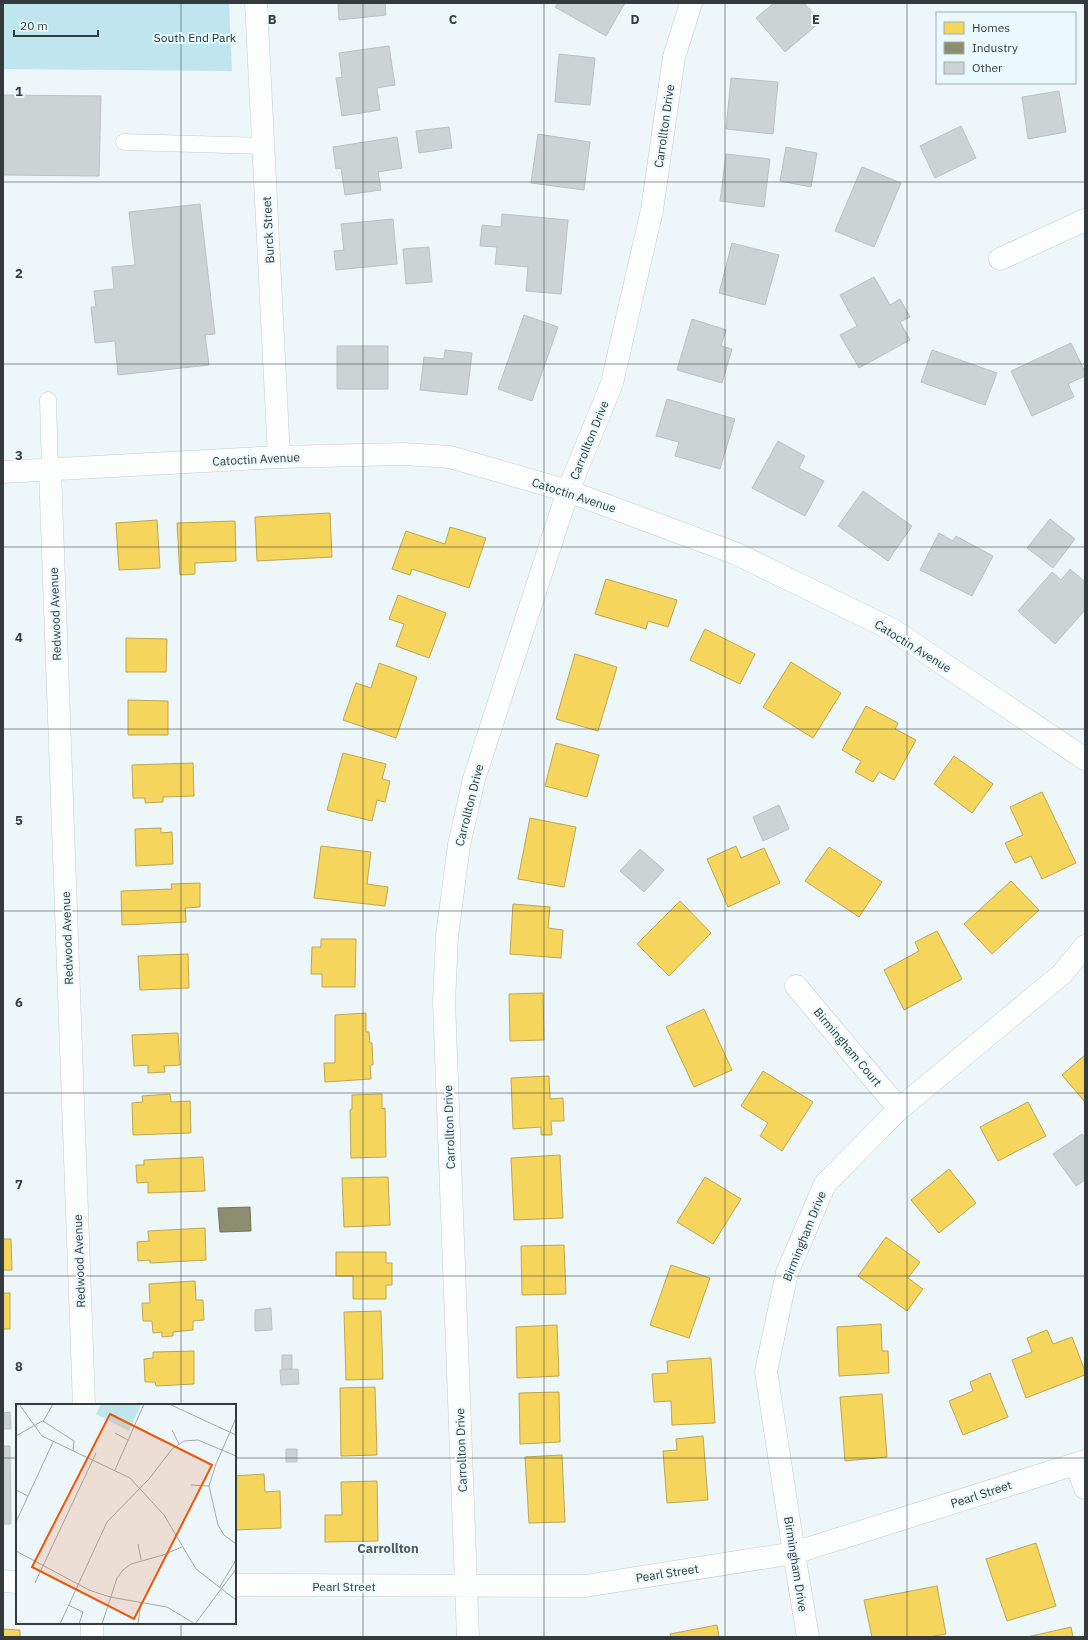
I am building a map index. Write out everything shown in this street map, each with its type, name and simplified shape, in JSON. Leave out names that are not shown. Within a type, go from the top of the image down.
[{"type":"street","name":"Burck Street","points":[[256,3],[279,457]]},
{"type":"street","name":"Carrollton Drive","points":[[468,1637],[444,1002],[447,936],[459,845],[474,779],[568,491],[612,383],[652,210],[674,57],[691,3]]},
{"type":"street","points":[[1000,259],[1085,220]]},
{"type":"street","name":"Catoctin Avenue","points":[[3,472],[279,457],[404,454],[450,458],[568,491],[737,554],[893,630],[1085,759]]},
{"type":"street","name":"Redwood Avenue","points":[[50,470],[84,1404]]},
{"type":"street","name":"Birmingham Drive","points":[[808,1637],[766,1371],[787,1273],[825,1184],[899,1109],[1062,974],[1085,946]]},
{"type":"street","name":"Birmingham Court","points":[[796,986],[899,1109]]},
{"type":"street","points":[[1081,1462],[1085,1488]]},
{"type":"street","name":"Pearl Street","points":[[236,1585],[466,1587],[586,1586],[794,1553],[1081,1462]]},
{"type":"street","points":[[3,1581],[16,1582]]},
{"type":"street","points":[[92,1624],[92,1637]]},
{"type":"lane","points":[[124,142],[263,146]]},
{"type":"lane","points":[[48,400],[50,470]]},
{"type":"green space","name":"South End Park","points":[[3,3],[229,3],[232,71],[3,69]]},
{"type":"building: Homes","points":[[330,513],[332,557],[257,561],[255,517]]},
{"type":"building: Homes","points":[[157,520],[160,568],[119,570],[116,523]]},
{"type":"building: Homes","points":[[235,521],[236,561],[195,563],[195,574],[180,575],[177,523]]},
{"type":"building: Homes","points":[[450,527],[486,538],[469,588],[412,569],[410,575],[392,569],[406,531],[445,544]]},
{"type":"building: Homes","points":[[606,579],[677,600],[668,627],[648,621],[646,629],[595,614]]},
{"type":"building: Homes","points":[[398,595],[446,613],[429,658],[396,646],[404,624],[389,619]]},
{"type":"building: Homes","points":[[705,629],[755,654],[740,684],[690,660]]},
{"type":"building: Homes","points":[[126,638],[167,639],[166,672],[126,672]]},
{"type":"building: Homes","points":[[575,654],[617,667],[598,731],[556,719]]},
{"type":"building: Homes","points":[[791,662],[841,693],[813,738],[763,707]]},
{"type":"building: Homes","points":[[379,663],[417,677],[396,738],[343,720],[356,683],[371,688]]},
{"type":"building: Homes","points":[[128,700],[168,701],[168,735],[128,735]]},
{"type":"building: Homes","points":[[866,706],[898,723],[895,729],[916,740],[894,780],[879,772],[873,782],[855,772],[861,761],[842,750]]},
{"type":"building: Homes","points":[[556,743],[599,755],[587,797],[545,786]]},
{"type":"building: Homes","points":[[343,753],[386,764],[382,779],[390,781],[385,802],[377,800],[372,821],[327,810]]},
{"type":"building: Homes","points":[[954,756],[993,784],[972,813],[934,784]]},
{"type":"building: Homes","points":[[193,763],[194,796],[163,797],[163,802],[145,803],[145,798],[133,798],[132,765]]},
{"type":"building: Homes","points":[[1042,792],[1076,863],[1042,879],[1031,856],[1015,863],[1005,843],[1023,835],[1010,807]]},
{"type":"building: Homes","points":[[530,818],[576,827],[564,887],[518,879]]},
{"type":"building: Homes","points":[[161,828],[161,833],[172,832],[173,864],[136,866],[135,829]]},
{"type":"building: Homes","points":[[321,846],[371,852],[367,884],[388,887],[385,906],[314,898]]},
{"type":"building: Homes","points":[[736,846],[741,858],[764,848],[780,883],[728,907],[707,859]]},
{"type":"building: Homes","points":[[829,847],[882,882],[859,917],[805,881]]},
{"type":"building: Homes","points":[[1011,881],[1039,910],[992,954],[964,924]]},
{"type":"building: Homes","points":[[200,883],[200,907],[185,908],[186,922],[122,925],[121,891],[172,889],[171,884]]},
{"type":"building: Homes","points":[[680,901],[711,933],[669,976],[637,944]]},
{"type":"building: Homes","points":[[513,904],[550,907],[548,928],[563,930],[561,958],[510,954]]},
{"type":"building: Homes","points":[[937,931],[962,979],[904,1010],[884,970],[919,951],[915,942]]},
{"type":"building: Homes","points":[[321,939],[356,939],[355,987],[322,987],[322,974],[311,974],[312,947],[321,947]]},
{"type":"building: Homes","points":[[188,954],[189,988],[140,990],[138,956]]},
{"type":"building: Homes","points":[[543,993],[544,1040],[510,1041],[509,994]]},
{"type":"building: Homes","points":[[704,1009],[732,1070],[694,1087],[666,1027]]},
{"type":"building: Homes","points":[[366,1013],[366,1032],[369,1032],[370,1043],[372,1043],[373,1065],[370,1065],[371,1079],[325,1082],[324,1063],[335,1063],[335,1015]]},
{"type":"building: Homes","points":[[178,1033],[180,1065],[164,1066],[165,1072],[148,1073],[148,1065],[134,1066],[132,1035]]},
{"type":"building: Homes","points":[[1085,1055],[1085,1102],[1062,1075]]},
{"type":"building: Homes","points":[[763,1071],[813,1102],[782,1151],[760,1136],[768,1123],[741,1106]]},
{"type":"building: Homes","points":[[549,1076],[550,1099],[563,1098],[564,1121],[551,1121],[552,1135],[541,1135],[541,1127],[513,1129],[511,1078]]},
{"type":"building: Homes","points":[[170,1094],[171,1102],[190,1101],[191,1133],[133,1135],[132,1103],[143,1102],[142,1096]]},
{"type":"building: Homes","points":[[382,1094],[382,1109],[385,1108],[386,1157],[351,1158],[350,1110],[352,1109],[352,1095]]},
{"type":"building: Homes","points":[[1028,1102],[1046,1136],[998,1161],[980,1127]]},
{"type":"building: Homes","points":[[560,1155],[563,1218],[514,1220],[511,1158]]},
{"type":"building: Homes","points":[[203,1157],[205,1191],[148,1193],[148,1182],[137,1183],[136,1165],[144,1165],[144,1160]]},
{"type":"building: Homes","points":[[949,1169],[976,1203],[939,1233],[911,1200]]},
{"type":"building: Homes","points":[[388,1177],[390,1225],[344,1227],[342,1178]]},
{"type":"building: Homes","points":[[705,1177],[741,1199],[713,1244],[677,1222]]},
{"type":"building: Homes","points":[[205,1228],[206,1260],[150,1263],[150,1260],[138,1261],[137,1242],[149,1241],[148,1231]]},
{"type":"building: Homes","points":[[886,1237],[920,1262],[908,1278],[923,1289],[907,1311],[858,1276]]},
{"type":"building: Homes","points":[[3,1239],[11,1239],[12,1270],[3,1270]]},
{"type":"building: Homes","points":[[564,1245],[566,1294],[522,1295],[521,1246]]},
{"type":"building: Homes","points":[[336,1252],[386,1252],[386,1263],[392,1263],[392,1285],[386,1285],[386,1299],[353,1299],[353,1276],[336,1276]]},
{"type":"building: Homes","points":[[671,1265],[710,1278],[689,1338],[650,1325]]},
{"type":"building: Homes","points":[[195,1281],[196,1300],[203,1300],[204,1320],[193,1321],[193,1330],[173,1332],[173,1336],[162,1337],[162,1332],[153,1333],[152,1321],[143,1321],[142,1303],[150,1303],[149,1284]]},
{"type":"building: Homes","points":[[3,1293],[10,1293],[10,1329],[3,1329]]},
{"type":"building: Homes","points":[[381,1311],[383,1379],[346,1380],[344,1312]]},
{"type":"building: Homes","points":[[881,1324],[882,1351],[888,1351],[889,1373],[839,1376],[837,1327]]},
{"type":"building: Homes","points":[[557,1325],[559,1376],[517,1378],[516,1327]]},
{"type":"building: Homes","points":[[1047,1330],[1053,1344],[1072,1337],[1085,1371],[1085,1375],[1026,1398],[1012,1360],[1032,1352],[1027,1338]]},
{"type":"building: Homes","points":[[194,1351],[194,1384],[156,1386],[155,1382],[145,1382],[144,1359],[153,1358],[153,1352]]},
{"type":"building: Homes","points":[[711,1358],[715,1423],[672,1425],[671,1401],[654,1402],[652,1374],[668,1373],[667,1361]]},
{"type":"building: Homes","points":[[990,1373],[1008,1417],[963,1435],[949,1401],[973,1391],[970,1382]]},
{"type":"building: Homes","points":[[375,1387],[377,1455],[341,1456],[340,1388]]},
{"type":"building: Homes","points":[[559,1392],[560,1442],[520,1444],[519,1393]]},
{"type":"building: Homes","points":[[882,1394],[887,1457],[845,1461],[840,1397]]},
{"type":"building: Homes","points":[[703,1436],[708,1500],[667,1503],[663,1451],[677,1450],[676,1439]]},
{"type":"building: Homes","points":[[562,1455],[565,1522],[529,1523],[525,1457]]},
{"type":"building: Homes","points":[[264,1474],[265,1492],[280,1491],[281,1528],[236,1530],[236,1476]]},
{"type":"building: Homes","points":[[377,1481],[378,1541],[325,1542],[325,1515],[342,1515],[341,1482]]},
{"type":"building: Homes","points":[[1036,1543],[1056,1606],[1007,1621],[986,1559]]},
{"type":"building: Homes","points":[[937,1586],[946,1634],[929,1637],[872,1637],[864,1600]]},
{"type":"building: Homes","points":[[717,1625],[719,1637],[671,1637],[670,1634]]},
{"type":"building: Homes","points":[[1071,1627],[1073,1637],[1027,1637]]},
{"type":"building: Homes","points":[[3,1629],[20,1630],[20,1637],[3,1637]]},
{"type":"building: Industry","points":[[250,1207],[251,1231],[220,1232],[218,1208]]},
{"type":"building: Other","points":[[338,3],[385,3],[386,15],[339,20]]},
{"type":"building: Other","points":[[558,3],[625,3],[606,36],[555,7]]},
{"type":"building: Other","points":[[774,3],[804,3],[820,22],[785,52],[756,18]]},
{"type":"building: Other","points":[[389,46],[395,85],[377,88],[380,110],[342,116],[336,78],[342,77],[339,53]]},
{"type":"building: Other","points":[[559,54],[595,58],[590,105],[555,102]]},
{"type":"building: Other","points":[[731,78],[778,82],[773,134],[726,129]]},
{"type":"building: Other","points":[[1059,91],[1066,132],[1028,139],[1022,97]]},
{"type":"building: Other","points":[[3,95],[101,96],[99,176],[3,175]]},
{"type":"building: Other","points":[[961,126],[976,158],[935,178],[920,146]]},
{"type":"building: Other","points":[[449,127],[452,148],[419,153],[416,131]]},
{"type":"building: Other","points":[[538,134],[590,142],[584,190],[531,183]]},
{"type":"building: Other","points":[[397,137],[402,168],[378,172],[381,190],[345,195],[341,168],[336,169],[333,147]]},
{"type":"building: Other","points":[[786,147],[817,153],[811,187],[780,181]]},
{"type":"building: Other","points":[[726,154],[770,159],[764,207],[720,201]]},
{"type":"building: Other","points":[[862,167],[901,183],[874,247],[835,231]]},
{"type":"building: Other","points":[[200,204],[215,334],[205,335],[209,365],[118,375],[115,341],[95,343],[91,307],[96,307],[94,291],[114,289],[112,267],[135,265],[129,212]]},
{"type":"building: Other","points":[[502,214],[568,220],[561,294],[526,291],[528,267],[495,264],[497,247],[480,246],[482,225],[501,227]]},
{"type":"building: Other","points":[[393,219],[397,264],[336,270],[334,251],[344,250],[341,224]]},
{"type":"building: Other","points":[[732,243],[779,255],[765,305],[719,293]]},
{"type":"building: Other","points":[[429,247],[432,282],[406,284],[403,249]]},
{"type":"building: Other","points":[[874,277],[890,305],[900,299],[910,317],[900,322],[910,340],[859,368],[840,335],[857,326],[840,295]]},
{"type":"building: Other","points":[[524,315],[558,327],[532,401],[498,389]]},
{"type":"building: Other","points":[[692,319],[726,330],[721,346],[732,349],[722,383],[677,370]]},
{"type":"building: Other","points":[[1071,343],[1085,372],[1085,376],[1068,384],[1074,397],[1032,416],[1011,371]]},
{"type":"building: Other","points":[[337,346],[388,346],[388,389],[337,389]]},
{"type":"building: Other","points":[[445,350],[472,353],[467,395],[420,390],[424,357],[444,359]]},
{"type":"building: Other","points":[[932,350],[997,373],[985,405],[921,382]]},
{"type":"building: Other","points":[[667,399],[735,419],[720,469],[675,456],[679,442],[656,436]]},
{"type":"building: Other","points":[[778,441],[805,456],[799,468],[824,481],[805,516],[752,488]]},
{"type":"building: Other","points":[[863,491],[912,526],[888,561],[838,526]]},
{"type":"building: Other","points":[[1050,519],[1075,539],[1053,568],[1027,548]]},
{"type":"building: Other","points":[[939,533],[953,541],[956,536],[993,556],[972,596],[920,570]]},
{"type":"building: Other","points":[[1070,569],[1085,582],[1085,610],[1055,644],[1018,611],[1052,572],[1061,580]]},
{"type":"building: Other","points":[[779,805],[789,829],[763,841],[753,817]]},
{"type":"building: Other","points":[[640,849],[664,870],[644,892],[620,871]]},
{"type":"building: Other","points":[[1082,1134],[1085,1137],[1085,1180],[1076,1186],[1053,1154]]},
{"type":"building: Other","points":[[271,1308],[272,1330],[255,1331],[255,1310]]},
{"type":"building: Other","points":[[282,1355],[292,1355],[292,1369],[282,1369]]},
{"type":"building: Other","points":[[298,1369],[299,1384],[281,1385],[280,1370]]},
{"type":"building: Other","points":[[10,1412],[11,1429],[3,1429],[3,1413]]},
{"type":"building: Other","points":[[3,1446],[10,1446],[11,1524],[3,1524]]},
{"type":"building: Other","points":[[286,1449],[297,1449],[297,1462],[286,1462]]},
{"type":"district","name":"Carrollton","points":[[388,1548]]}]
